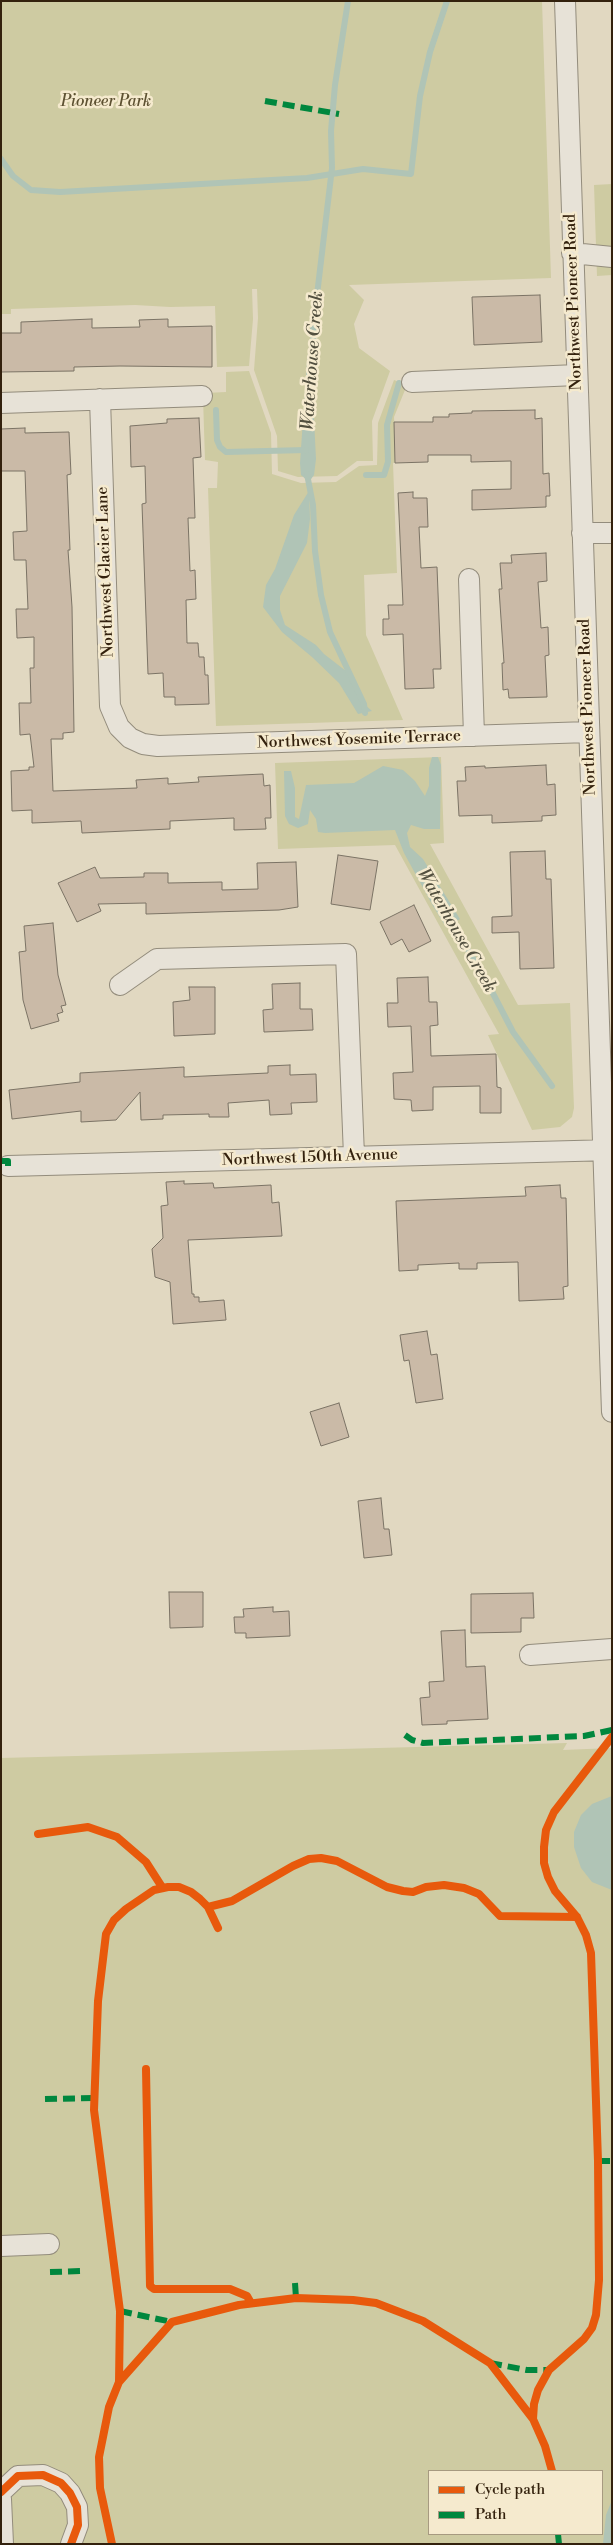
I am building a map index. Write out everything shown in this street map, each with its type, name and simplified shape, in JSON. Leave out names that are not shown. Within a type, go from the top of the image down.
[{"type":"street","name":"Northwest Pioneer Road","points":[[565,1],[589,732],[607,1150],[612,1412]]},
{"type":"street","points":[[572,254],[612,257]]},
{"type":"street","points":[[412,382],[577,375]]},
{"type":"street","points":[[1,402],[202,396]]},
{"type":"street","name":"Northwest Glacier Lane","points":[[100,399],[110,706],[119,727],[130,738]]},
{"type":"street","points":[[582,533],[612,534]]},
{"type":"street","points":[[469,579],[474,736]]},
{"type":"street","name":"Northwest Yosemite Terrace","points":[[130,738],[143,744],[158,746],[589,732]]},
{"type":"street","points":[[120,985],[157,959],[346,954],[354,1156]]},
{"type":"street","name":"Northwest 150th Avenue","points":[[8,1166],[607,1150]]},
{"type":"street","points":[[530,1655],[612,1649]]},
{"type":"street","points":[[1,2246],[49,2244]]},
{"type":"street","points":[[1,2492],[13,2480],[24,2475],[43,2475],[61,2483],[70,2493],[77,2507],[78,2525],[71,2544]]},
{"type":"street","points":[[1,2499],[2,2544]]},
{"type":"green space","name":"Pioneer Park","points":[[1,1],[542,1],[551,278],[349,285],[364,300],[354,324],[359,348],[390,371],[372,421],[373,461],[357,461],[337,476],[298,477],[278,471],[277,436],[254,370],[258,318],[257,289],[252,289],[253,319],[249,366],[217,367],[215,306],[170,307],[135,305],[11,309],[11,314],[1,314]]},
{"type":"green space","points":[[612,184],[612,275],[597,276],[594,185]]},
{"type":"green space","points":[[249,371],[271,433],[272,474],[301,483],[336,482],[359,466],[377,465],[378,423],[394,380],[407,385],[394,417],[396,462],[393,463],[397,573],[364,575],[366,635],[403,720],[216,726],[208,488],[217,488],[218,462],[205,460],[203,397],[206,393],[226,392],[226,372]]},
{"type":"green space","points":[[441,757],[444,843],[430,844],[518,1005],[570,1003],[574,1108],[572,1117],[560,1127],[532,1130],[488,1035],[499,1034],[395,845],[278,849],[275,763]]},
{"type":"green space","points":[[567,1743],[563,1750],[612,1748],[612,2544],[1,2544],[1,1758]]},
{"type":"water","points":[[317,321],[315,367],[312,379],[316,459],[314,475],[309,482],[301,475],[300,463],[307,361],[311,333],[310,322]]},
{"type":"water","points":[[309,491],[310,519],[307,543],[280,596],[280,610],[285,625],[316,645],[324,654],[346,671],[364,704],[372,711],[358,714],[339,683],[282,632],[263,607],[266,585],[275,569],[294,515]]},
{"type":"water","points":[[432,757],[438,757],[441,765],[440,829],[424,829],[411,825],[407,833],[410,847],[423,859],[460,919],[452,924],[444,924],[433,906],[404,853],[395,830],[325,833],[318,832],[316,819],[310,810],[308,824],[298,828],[289,824],[285,816],[284,771],[291,771],[295,788],[295,817],[299,819],[306,785],[354,783],[383,766],[403,770],[415,781],[425,796],[429,786],[429,768]]},
{"type":"water","points":[[612,1796],[612,1890],[592,1882],[581,1868],[574,1847],[574,1832],[581,1815],[592,1804]]},
{"type":"water","points":[[612,2500],[612,2544],[603,2544],[606,2515]]},
{"type":"building","points":[[540,295],[542,342],[474,345],[472,297]]},
{"type":"building","points":[[92,319],[92,328],[140,327],[139,320],[168,319],[168,327],[212,326],[212,367],[74,367],[74,371],[1,372],[1,333],[21,333],[21,322]]},
{"type":"building","points":[[535,410],[535,419],[542,418],[543,474],[549,473],[550,496],[546,496],[546,507],[472,510],[472,490],[511,489],[511,461],[471,462],[471,455],[428,455],[428,462],[395,463],[394,422],[433,422],[433,417],[449,417],[449,414],[472,413],[472,411]]},
{"type":"building","points":[[199,418],[201,457],[193,458],[195,518],[188,518],[190,571],[195,570],[196,599],[186,600],[187,643],[198,643],[199,657],[204,657],[205,675],[208,675],[209,704],[175,705],[175,697],[164,697],[163,673],[148,674],[142,504],[146,503],[145,466],[131,467],[130,426],[167,423],[167,419]]},
{"type":"building","points":[[25,428],[25,433],[69,432],[71,474],[67,475],[70,550],[68,550],[72,607],[74,732],[63,733],[63,739],[51,739],[53,791],[137,788],[136,780],[168,778],[168,784],[199,782],[198,777],[263,774],[264,786],[270,785],[271,818],[265,818],[266,829],[234,830],[234,818],[170,821],[170,829],[82,833],[81,821],[32,823],[32,810],[12,811],[11,771],[29,770],[29,767],[34,767],[30,734],[20,735],[19,703],[31,703],[30,668],[34,668],[34,637],[17,638],[16,609],[28,609],[26,560],[14,560],[13,532],[27,531],[25,471],[1,471],[1,429]]},
{"type":"building","points":[[413,492],[413,498],[427,498],[428,527],[419,527],[421,568],[437,567],[441,669],[433,669],[434,688],[405,689],[403,634],[383,635],[383,619],[389,619],[388,605],[403,605],[398,493]]},
{"type":"building","points":[[546,553],[547,581],[538,582],[541,628],[548,627],[549,655],[545,656],[547,697],[509,698],[508,689],[503,690],[502,663],[504,663],[499,589],[502,589],[500,563],[512,563],[511,555]]},
{"type":"building","points":[[546,765],[547,785],[555,784],[556,815],[542,816],[542,821],[492,823],[492,815],[459,816],[457,781],[466,781],[465,767]]},
{"type":"building","points":[[545,851],[546,879],[551,879],[554,968],[520,969],[519,932],[492,933],[492,917],[512,916],[510,852]]},
{"type":"building","points":[[338,855],[378,861],[370,910],[331,904]]},
{"type":"building","points":[[296,862],[298,907],[279,910],[146,914],[146,903],[98,904],[101,911],[77,922],[58,883],[95,867],[100,878],[144,877],[144,873],[168,873],[168,883],[222,882],[222,890],[258,889],[257,863]]},
{"type":"building","points":[[414,905],[431,941],[409,952],[402,939],[391,945],[380,922]]},
{"type":"building","points":[[53,923],[58,975],[66,1005],[61,1006],[63,1012],[57,1014],[59,1021],[31,1029],[23,1000],[19,952],[26,951],[24,926]]},
{"type":"building","points":[[428,977],[429,1002],[437,1002],[438,1025],[430,1026],[431,1056],[496,1054],[497,1087],[501,1088],[501,1113],[480,1113],[480,1086],[433,1087],[433,1110],[412,1111],[411,1100],[394,1099],[393,1073],[413,1072],[411,1026],[388,1027],[387,1003],[398,1003],[397,978]]},
{"type":"building","points":[[300,983],[300,1009],[312,1009],[313,1030],[264,1032],[263,1010],[273,1009],[272,984]]},
{"type":"building","points":[[189,987],[215,987],[215,1034],[174,1036],[173,1002],[190,1000]]},
{"type":"building","points":[[290,1065],[290,1075],[316,1074],[317,1102],[291,1103],[292,1114],[270,1115],[269,1100],[228,1103],[229,1117],[209,1117],[209,1114],[163,1115],[163,1119],[141,1120],[140,1092],[116,1120],[81,1122],[81,1111],[12,1119],[9,1090],[80,1082],[80,1073],[184,1067],[184,1077],[268,1073],[268,1066]]},
{"type":"building","points":[[184,1181],[184,1184],[213,1183],[214,1188],[271,1185],[272,1203],[279,1202],[282,1236],[188,1240],[192,1294],[194,1294],[194,1297],[199,1297],[199,1302],[224,1300],[226,1320],[173,1324],[170,1282],[155,1277],[152,1249],[163,1238],[161,1206],[168,1205],[166,1182]]},
{"type":"building","points":[[560,1185],[561,1198],[566,1198],[568,1286],[563,1287],[564,1299],[519,1301],[518,1262],[477,1263],[477,1269],[459,1269],[459,1263],[418,1265],[418,1270],[399,1271],[396,1201],[526,1196],[525,1187]]},
{"type":"building","points":[[427,1331],[431,1355],[437,1354],[443,1399],[416,1403],[409,1360],[404,1361],[400,1335]]},
{"type":"building","points":[[339,1403],[349,1437],[321,1446],[310,1412]]},
{"type":"building","points":[[381,1498],[384,1529],[389,1529],[392,1555],[364,1558],[358,1501]]},
{"type":"building","points":[[169,1592],[203,1592],[203,1627],[170,1628]]},
{"type":"building","points":[[533,1593],[534,1618],[521,1618],[521,1632],[471,1633],[471,1594]]},
{"type":"building","points":[[273,1607],[273,1612],[289,1611],[290,1636],[246,1638],[246,1633],[235,1633],[234,1617],[244,1617],[243,1609]]},
{"type":"building","points":[[465,1630],[466,1667],[485,1666],[488,1719],[447,1721],[447,1724],[422,1725],[420,1698],[430,1697],[429,1682],[444,1681],[441,1631]]},
{"type":"waterway","name":"Waterhouse Creek","points":[[313,329],[332,168],[331,131],[335,85],[348,1]]},
{"type":"waterway","points":[[1,159],[13,176],[31,190],[60,192],[307,178],[363,169],[411,174],[420,96],[430,52],[447,1]]},
{"type":"waterway","points":[[366,475],[384,475],[388,462],[387,425],[399,383]]},
{"type":"waterway","points":[[216,410],[217,440],[220,447],[226,452],[306,450]]},
{"type":"waterway","name":"Waterhouse Creek","points":[[307,474],[313,505],[315,551],[321,595],[330,632],[364,704],[365,713]]},
{"type":"waterway","name":"Waterhouse Creek","points":[[448,917],[486,980],[513,1032],[552,1086]]},
{"type":"marked path","points":[[265,101],[339,114]]},
{"type":"marked path","points":[[1,1161],[8,1161],[8,1166]]},
{"type":"marked path","points":[[405,1735],[412,1740],[423,1743],[584,1736],[612,1730]]},
{"type":"marked path","points":[[45,2099],[94,2098]]},
{"type":"marked path","points":[[598,2161],[612,2161]]},
{"type":"marked path","points":[[50,2272],[84,2271]]},
{"type":"marked path","points":[[295,2283],[296,2298]]},
{"type":"marked path","points":[[120,2311],[172,2322]]},
{"type":"marked path","points":[[490,2363],[527,2370],[549,2370]]},
{"type":"marked path","points":[[558,2535],[559,2544]]},
{"type":"cycle path","points":[[552,2470],[545,2446],[533,2419],[534,2404],[538,2390],[549,2370],[584,2339],[592,2328],[596,2315],[599,2280],[598,2161],[591,1953],[586,1935],[577,1917],[555,1891],[548,1877],[544,1863],[544,1847],[546,1830],[554,1812],[612,1737]]},
{"type":"cycle path","points":[[38,1834],[88,1827],[117,1837],[146,1862],[162,1887]]},
{"type":"cycle path","points":[[208,1907],[232,1901],[293,1866],[309,1859],[321,1858],[337,1861],[387,1887],[403,1891],[413,1892],[426,1887],[444,1885],[464,1888],[479,1894],[500,1916],[577,1917]]},
{"type":"cycle path","points":[[119,2382],[120,2311],[94,2110],[98,2001],[106,1934],[114,1920],[126,1909],[154,1890],[168,1887],[179,1887],[191,1892],[200,1899],[208,1907],[218,1928]]},
{"type":"cycle path","points":[[146,2069],[150,2286],[154,2289],[230,2289],[247,2296],[251,2303]]},
{"type":"cycle path","points":[[112,2544],[100,2488],[99,2457],[109,2407],[119,2382],[172,2322],[239,2305],[296,2298],[353,2300],[376,2303],[423,2321],[490,2363],[533,2419]]},
{"type":"cycle path","points":[[1,2492],[18,2476],[43,2475],[61,2483],[70,2493],[77,2507],[78,2525],[71,2544]]}]
